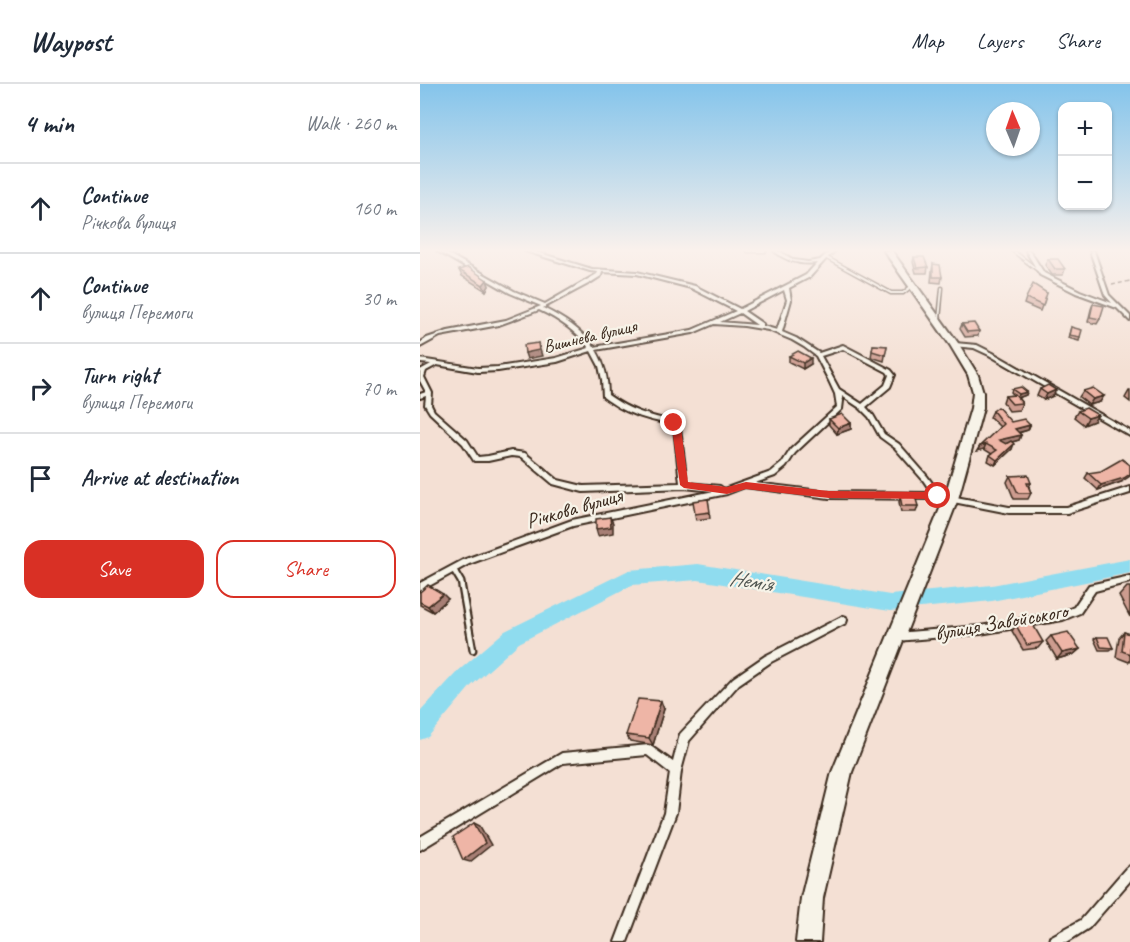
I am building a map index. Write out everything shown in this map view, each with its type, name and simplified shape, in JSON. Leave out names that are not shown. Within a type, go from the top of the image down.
[{"type":"highway","points":[[808,942],[812,898],[842,772],[951,499],[977,408],[978,392],[973,375],[955,345],[916,291]]},
{"type":"street","points":[[510,291],[575,328],[593,349],[600,363],[606,385],[605,396],[619,406],[639,415],[674,423],[677,428],[684,485]]},
{"type":"street","points":[[420,345],[436,335],[489,326],[540,307],[569,291]]},
{"type":"street","points":[[701,291],[740,311],[761,325],[808,347],[818,356],[822,367],[839,391],[871,416],[882,435],[897,446],[938,496]]},
{"type":"street","name":"Вишнева вулиця","points":[[420,361],[478,370],[557,360],[593,349],[647,338],[671,336],[712,323],[778,291]]},
{"type":"street","points":[[779,333],[789,300],[787,291]]},
{"type":"street","points":[[1076,291],[1118,307]]},
{"type":"street","points":[[1106,291],[1107,295],[1130,319]]},
{"type":"street","points":[[712,323],[761,325]]},
{"type":"street","points":[[955,345],[975,346],[991,354],[1130,434]]},
{"type":"street","points":[[818,356],[843,347],[889,371],[892,375],[888,386],[862,407]]},
{"type":"street","points":[[438,364],[423,370],[421,377],[429,393],[428,405],[432,412],[465,442],[476,459],[484,460],[517,453],[523,455],[556,482],[583,489],[684,485],[727,490]]},
{"type":"street","name":"Річкова вулиця","points":[[420,587],[466,562],[572,523],[727,490],[773,474],[784,465],[793,451],[840,408],[839,391]]},
{"type":"street","points":[[420,396],[429,393]]},
{"type":"street","name":"Річкова вулиця","points":[[746,485],[829,495],[938,496],[1009,510],[1067,510],[1130,490]]},
{"type":"street","name":"вулиця Завойського","points":[[896,637],[980,630],[1063,616],[1077,610],[1092,588],[1130,579]]},
{"type":"street","points":[[621,942],[670,813],[675,771],[684,738],[736,681],[768,659],[843,620]]},
{"type":"street","points":[[420,844],[562,758],[649,750],[675,771]]},
{"type":"street","points":[[1055,942],[1085,924],[1130,872]]},
{"type":"lane","points":[[887,291],[902,294],[909,291]]},
{"type":"lane","points":[[939,323],[942,291]]},
{"type":"lane","points":[[453,569],[461,582],[473,650]]},
{"type":"building","points":[[1029,291],[1047,293],[1043,306],[1026,298]]},
{"type":"building","points":[[1093,304],[1104,306],[1100,319],[1090,317]]},
{"type":"building","points":[[974,323],[979,331],[967,332],[962,324]]},
{"type":"building","points":[[1071,327],[1082,330],[1080,337],[1069,335]]},
{"type":"building","points":[[538,343],[539,350],[525,353],[524,345]]},
{"type":"building","points":[[873,345],[887,346],[885,355],[872,351]]},
{"type":"building","points":[[798,351],[811,358],[803,363],[789,356]]},
{"type":"building","points":[[1048,385],[1056,390],[1047,394],[1040,389]]},
{"type":"building","points":[[1021,387],[1027,392],[1019,394],[1012,389]]},
{"type":"building","points":[[1093,388],[1104,396],[1093,399],[1083,391]]},
{"type":"building","points":[[1015,395],[1022,403],[1012,404],[1005,396]]},
{"type":"building","points":[[998,407],[1011,422],[1024,419],[1030,425],[1015,429],[1021,435],[999,440],[1006,444],[1011,441],[1014,444],[997,460],[990,455],[997,450],[986,444],[980,446],[1003,424],[993,411]]},
{"type":"building","points":[[1086,408],[1098,415],[1088,418],[1078,411]]},
{"type":"building","points":[[842,414],[851,423],[838,428],[829,419]]},
{"type":"building","points":[[1122,459],[1130,465],[1130,474],[1124,478],[1101,485],[1088,473],[1101,471]]},
{"type":"building","points":[[1028,475],[1031,483],[1027,483],[1031,493],[1018,493],[1010,476]]},
{"type":"building","points":[[900,496],[915,496],[918,506],[902,506]]},
{"type":"building","points":[[708,499],[710,512],[695,514],[693,501]]},
{"type":"building","points":[[610,517],[611,527],[596,529],[596,519]]},
{"type":"building","points":[[428,585],[443,594],[428,606],[420,602],[420,592]]},
{"type":"building","points":[[1032,623],[1043,642],[1027,645],[1016,625]]},
{"type":"building","points":[[1068,632],[1080,649],[1062,653],[1051,636]]},
{"type":"building","points":[[1124,632],[1130,634],[1130,654],[1122,651]]},
{"type":"building","points":[[1097,637],[1108,637],[1113,648],[1101,647]]},
{"type":"building","points":[[638,699],[661,701],[649,738],[626,735]]},
{"type":"building","points":[[474,823],[485,843],[463,860],[453,837]]},
{"type":"waterway","name":"Немія","points":[[420,729],[464,679],[512,637],[629,578],[698,572],[890,603],[992,593],[1130,566]]},
{"type":"route","points":[[674,423],[677,428],[684,485],[727,490],[746,485],[829,495],[938,496]]}]
